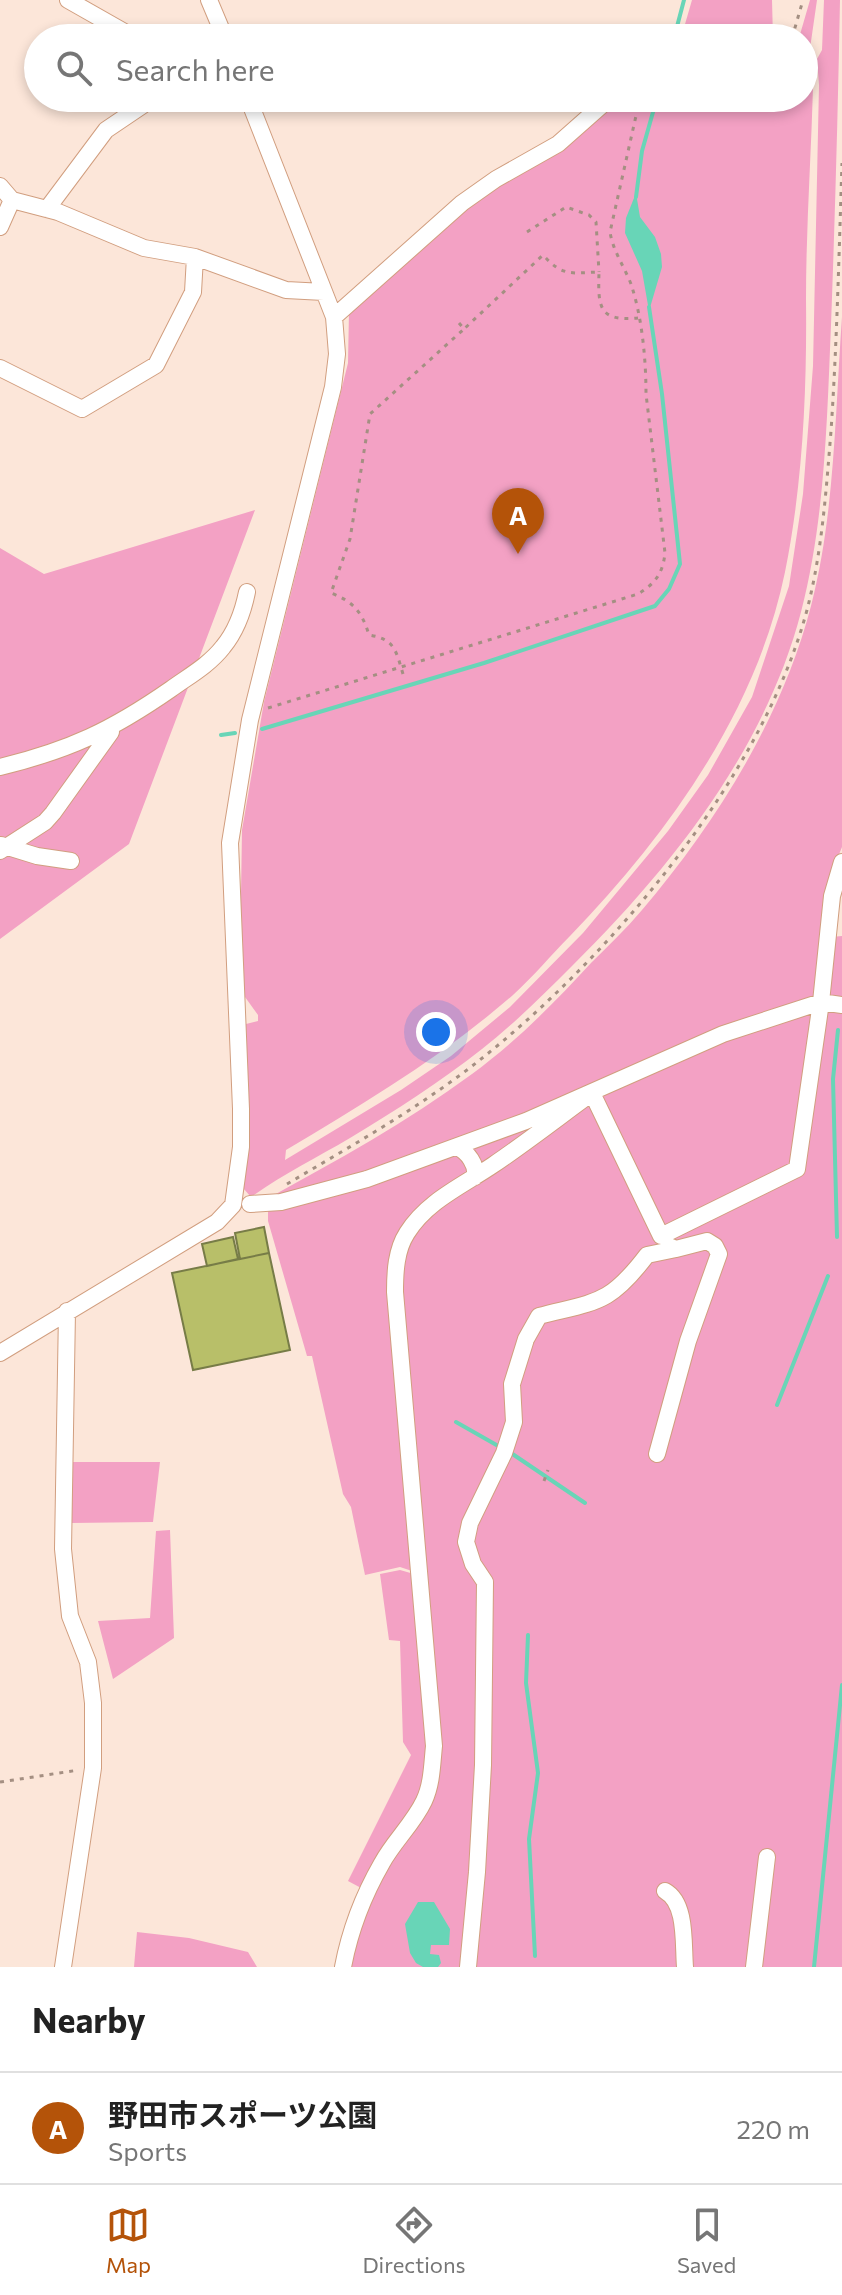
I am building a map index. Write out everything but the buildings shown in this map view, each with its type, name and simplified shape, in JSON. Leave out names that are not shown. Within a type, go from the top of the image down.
[{"type":"street","points":[[68,0],[110,24]]},
{"type":"street","points":[[209,0],[219,24]]},
{"type":"street","points":[[47,209],[106,130],[133,112]]},
{"type":"street","points":[[242,1204],[240,1035],[230,843],[252,713],[333,387],[337,354],[334,317],[253,112]]},
{"type":"street","points":[[334,317],[462,203],[496,179],[558,144],[594,112]]},
{"type":"street","points":[[0,186],[12,200],[47,209],[144,248],[195,257],[286,290],[324,292]]},
{"type":"street","points":[[0,227],[12,200]]},
{"type":"street","points":[[0,368],[82,409],[156,365],[193,292],[195,257]]},
{"type":"street","points":[[0,767],[37,758],[95,737],[206,665],[236,628],[247,592]]},
{"type":"street","points":[[2,847],[45,822],[118,724]]},
{"type":"street","points":[[2,847],[71,861]]},
{"type":"street","points":[[661,1236],[797,1169],[821,1002],[835,932],[832,896],[842,862]]},
{"type":"street","points":[[242,1204],[281,1202],[335,1189],[457,1147],[592,1093],[723,1034],[821,1002],[842,1005]]},
{"type":"street","points":[[343,1967],[348,1941],[369,1887],[384,1859],[425,1800],[434,1746],[395,1274],[401,1246],[414,1223],[437,1200],[475,1177],[592,1093]]},
{"type":"street","points":[[592,1093],[661,1236],[676,1249]]},
{"type":"street","points":[[457,1147],[466,1153],[475,1167],[475,1177]]},
{"type":"street","points":[[0,1353],[242,1204],[280,1188]]},
{"type":"street","points":[[468,1967],[483,1765],[485,1582],[473,1564],[466,1542],[470,1523],[505,1449],[514,1422],[512,1384],[526,1339],[539,1316],[604,1300],[625,1284],[647,1255],[707,1241],[715,1246],[719,1254],[688,1341],[657,1454]]},
{"type":"street","points":[[63,1967],[93,1768],[93,1703],[88,1662],[70,1616],[63,1549],[67,1311]]},
{"type":"street","points":[[754,1967],[767,1857]]},
{"type":"street","points":[[665,1891],[674,1896],[680,1909],[685,1967]]},
{"type":"path","points":[[796,24],[803,0]]},
{"type":"path","points":[[252,713],[638,594],[652,586],[659,576],[665,553],[646,394],[646,368],[631,286],[610,232],[637,112]]},
{"type":"path","points":[[280,1188],[431,1095],[512,1033],[553,995],[658,884],[726,788],[790,662],[806,612],[823,528],[835,375],[842,163]]},
{"type":"path","points":[[527,232],[562,208],[570,207],[589,215],[596,222],[599,299],[606,313],[613,318],[638,318]]},
{"type":"path","points":[[403,674],[389,642],[382,637],[369,635],[364,619],[353,603],[331,593],[350,539],[370,414],[543,255],[555,268],[565,273],[599,272]]},
{"type":"path","points":[[459,323],[464,329]]},
{"type":"path","points":[[544,1481],[548,1470]]},
{"type":"path","points":[[0,1782],[93,1768]]},
{"type":"shaded area","points":[[692,0],[772,0],[773,24],[685,24]]},
{"type":"shaded area","points":[[810,0],[817,0],[814,24],[803,24]]},
{"type":"shaded area","points":[[824,0],[840,0],[831,325],[820,506],[801,612],[785,663],[764,712],[739,759],[678,847],[609,928],[528,1009],[482,1049],[417,1096],[251,1197],[243,1188],[249,1140],[246,1024],[258,1021],[258,1015],[245,997],[240,959],[242,830],[264,702],[348,363],[349,311],[464,207],[597,112],[812,112],[805,401],[800,470],[785,572],[753,674],[730,722],[703,769],[641,856],[513,995],[431,1058],[286,1150],[285,1160],[451,1056],[510,1007],[583,933],[668,831],[708,775],[752,697],[789,586],[803,494],[813,366],[818,57],[822,50]]},
{"type":"shaded area","points":[[636,193],[640,217],[655,237],[661,254],[662,267],[649,311],[642,271],[625,233],[626,218]]},
{"type":"shaded area","points":[[842,317],[842,847],[833,869],[817,995],[415,1159],[265,1200],[397,1125],[504,1049],[636,917],[696,842],[764,728],[783,689],[811,606],[830,499]]},
{"type":"shaded area","points":[[255,510],[129,844],[0,939],[0,548],[44,574]]},
{"type":"shaded area","points":[[842,936],[842,1967],[347,1967],[368,1899],[436,1774],[401,1261],[420,1221],[592,1102],[658,1241],[790,1178],[831,937]]},
{"type":"shaded area","points":[[814,1009],[796,1160],[665,1229],[597,1093],[696,1049]]},
{"type":"shaded area","points":[[553,1113],[482,1168],[469,1148]]},
{"type":"shaded area","points":[[458,1153],[471,1173],[396,1244],[415,1572],[400,1567],[365,1575],[312,1356],[307,1356],[268,1221],[268,1207]]},
{"type":"shaded area","points":[[71,1462],[160,1462],[153,1522],[71,1523]]},
{"type":"shaded area","points":[[170,1530],[174,1638],[113,1679],[98,1621],[150,1618],[156,1531]]},
{"type":"shaded area","points":[[400,1570],[414,1574],[429,1729],[420,1798],[363,1889],[348,1881],[411,1755],[403,1742],[400,1641],[389,1640],[380,1574]]},
{"type":"shaded area","points":[[418,1902],[434,1902],[450,1929],[449,1945],[431,1945],[430,1954],[439,1955],[441,1963],[438,1967],[423,1967],[416,1963],[410,1953],[405,1924]]},
{"type":"shaded area","points":[[137,1932],[189,1938],[248,1952],[257,1967],[134,1967]]},
{"type":"waterway","points":[[678,24],[684,0]]},
{"type":"waterway","points":[[636,197],[642,151],[653,112]]},
{"type":"waterway","points":[[262,729],[484,663],[655,606],[669,589],[680,564],[662,394],[649,307]]},
{"type":"waterway","points":[[221,735],[235,733]]},
{"type":"waterway","points":[[837,1237],[833,1079],[838,1030]]},
{"type":"waterway","points":[[777,1405],[828,1276]]},
{"type":"waterway","points":[[456,1422],[500,1447]]},
{"type":"waterway","points":[[511,1453],[585,1503]]},
{"type":"waterway","points":[[528,1635],[526,1683],[538,1773],[529,1839],[535,1956]]},
{"type":"waterway","points":[[814,1967],[842,1685]]},
{"type":"place","name":"野田市スポーツ公園","points":[[518,554]]}]
